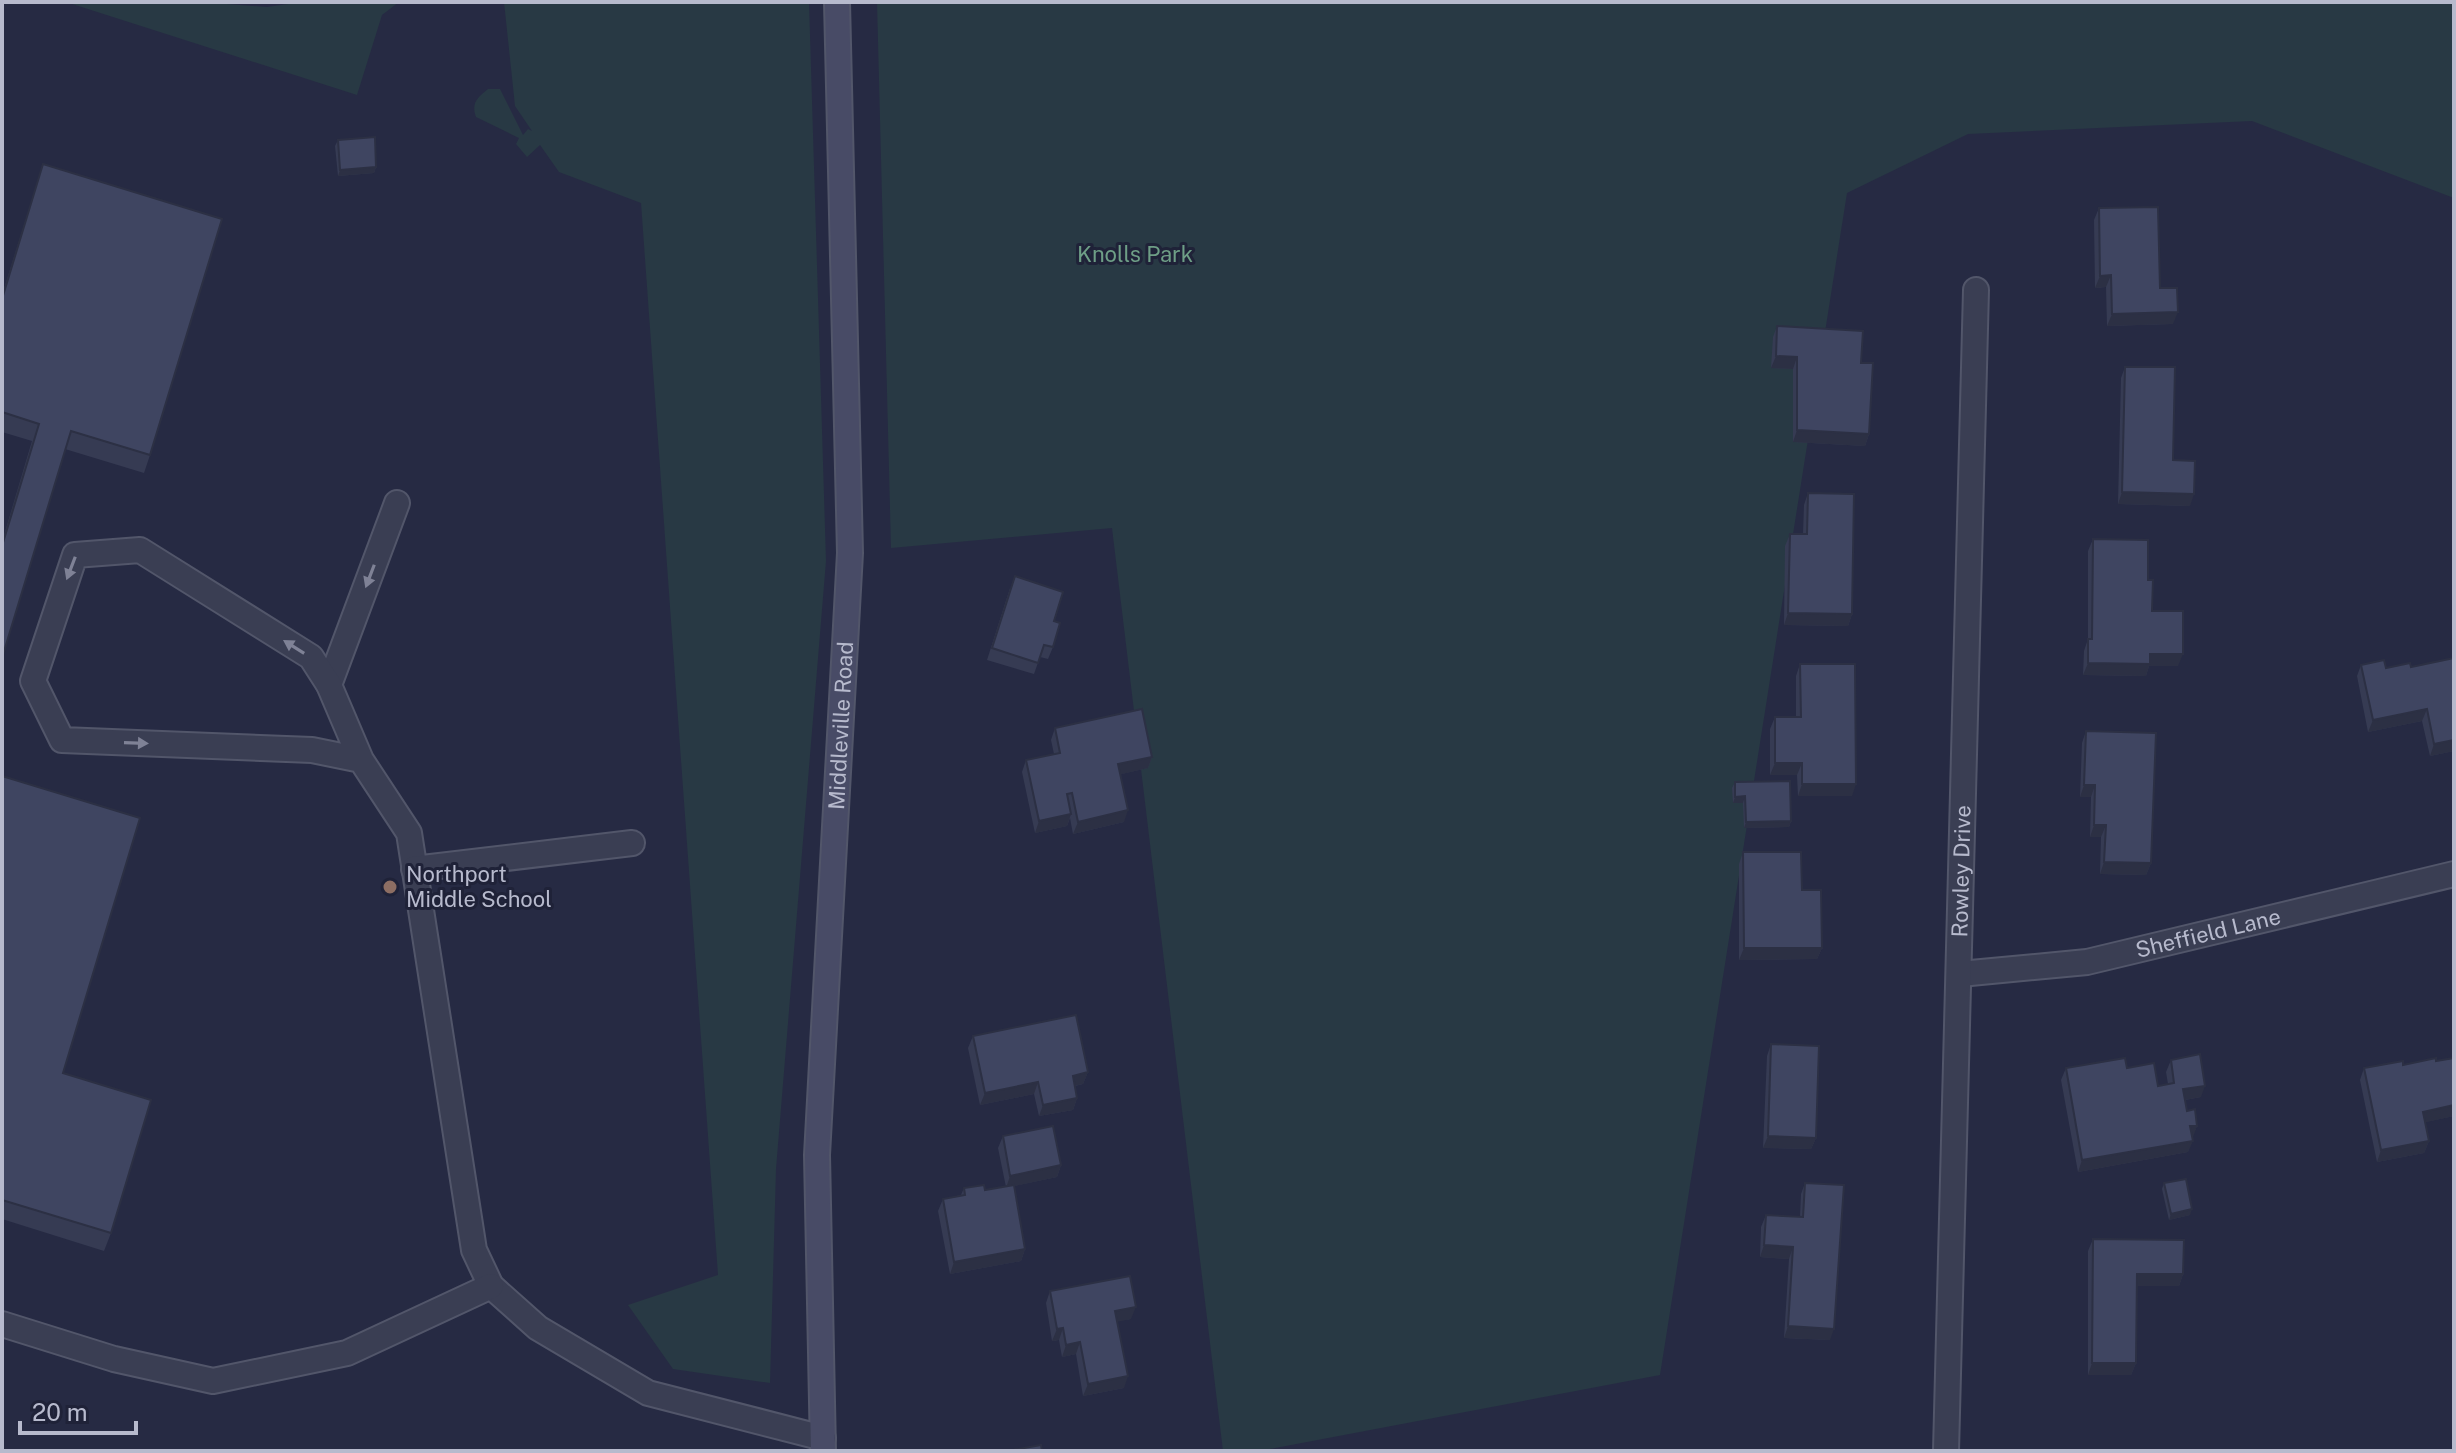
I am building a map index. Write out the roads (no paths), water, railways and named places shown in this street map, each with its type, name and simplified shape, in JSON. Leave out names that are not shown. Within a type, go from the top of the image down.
[{"type":"street","name":"Middleville Road","points":[[823,1445],[817,1155],[850,553],[837,2]]},
{"type":"street","name":"Rowley Drive","points":[[1946,1451],[1976,290]]},
{"type":"street","points":[[329,685],[397,503]]},
{"type":"street","points":[[361,760],[312,750],[62,740],[33,681],[75,555],[140,550],[311,657],[329,685],[361,760],[409,833],[474,1250],[491,1286],[538,1328],[648,1393],[823,1445]]},
{"type":"street","points":[[414,869],[632,843]]},
{"type":"street","name":"Sheffield Lane","points":[[1960,974],[2087,962],[2454,874]]},
{"type":"street","points":[[2,1324],[114,1359],[213,1381],[347,1353],[491,1286]]},
{"type":"place","name":"Northport Middle School","points":[[390,887]]},
{"type":"park label","name":"Knolls Park","points":[[1135,254]]}]
